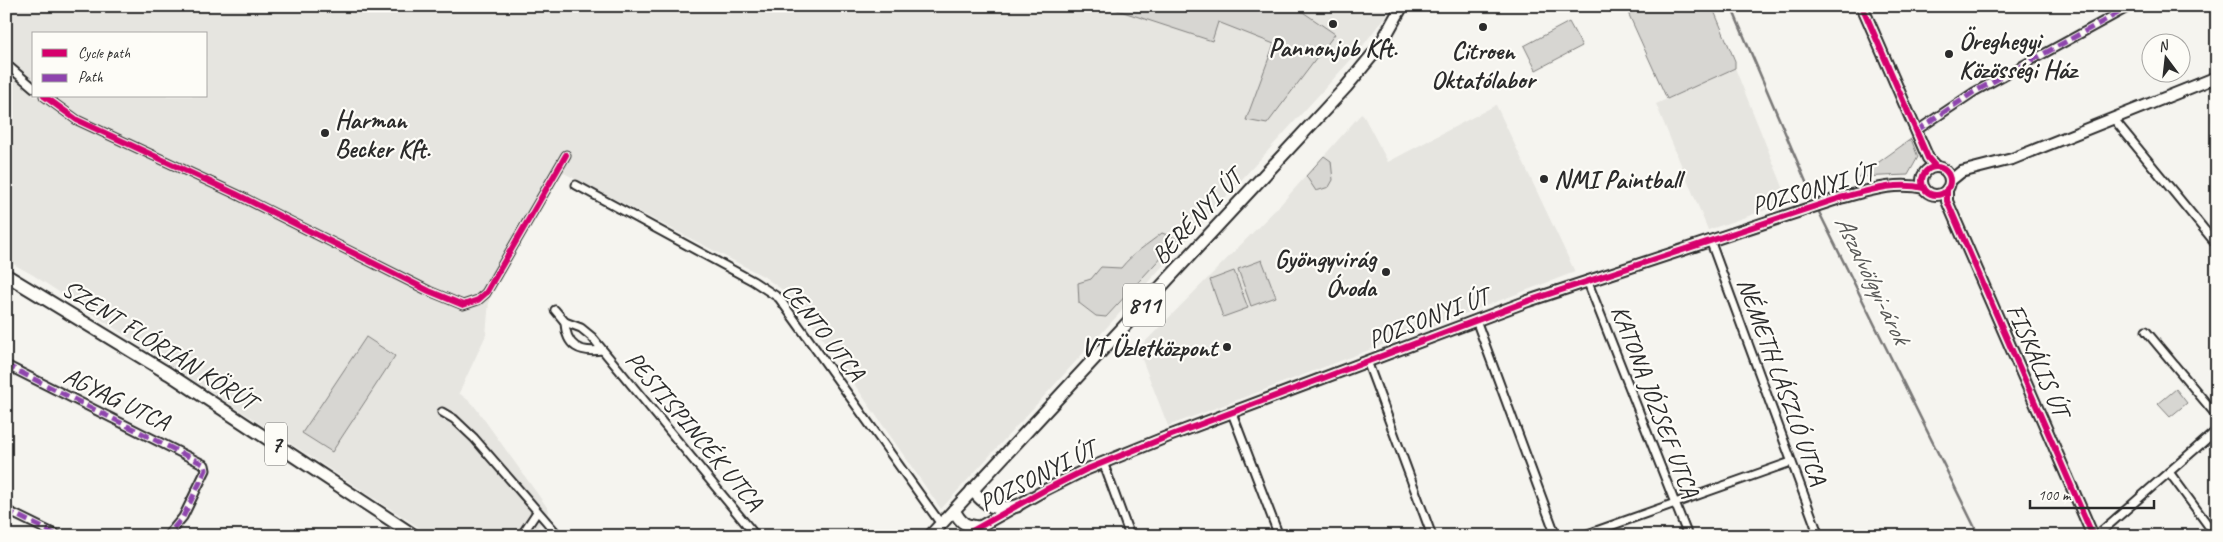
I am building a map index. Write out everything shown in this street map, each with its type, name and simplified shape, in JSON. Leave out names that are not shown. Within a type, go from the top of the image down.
[{"type":"main road","name":"BERÉNYI ÚT","points":[[930,536],[1346,88],[1379,47],[1404,8]]},
{"type":"main road","name":"SZENT FLÓRIÁN KÖRÚT","points":[[6,275],[169,374],[414,536]]},
{"type":"main road","points":[[972,490],[986,505],[994,508],[1017,506]]},
{"type":"main road","points":[[954,510],[959,521],[966,526],[981,526]]},
{"type":"street","points":[[1862,6],[1928,158],[1930,193],[1947,200]]},
{"type":"street","points":[[1916,131],[1926,122],[1974,92],[2131,6]]},
{"type":"street","points":[[6,64],[32,86]]},
{"type":"street","points":[[1930,174],[1961,172],[2012,159],[2217,77]]},
{"type":"street","points":[[47,98],[77,120],[236,194],[429,290],[464,305],[478,300],[486,293],[566,155]]},
{"type":"street","points":[[2113,118],[2217,245]]},
{"type":"street","points":[[1937,195],[1961,172]]},
{"type":"street","points":[[1930,174],[1949,174],[1949,185]]},
{"type":"street","name":"POZSONYI ÚT","points":[[963,536],[1045,490],[1104,462],[1476,320],[1587,280],[1805,209],[1860,193],[1910,185],[1930,174]]},
{"type":"street","name":"CENTO UTCA","points":[[576,185],[754,281],[779,298],[940,524]]},
{"type":"street","name":"FISKÁLIS ÚT","points":[[1949,185],[1947,200],[2095,536]]},
{"type":"street","name":"NÉMETH LÁSZLÓ UTCA","points":[[1710,240],[1818,536]]},
{"type":"street","name":"KATONA JÓZSEF UTCA","points":[[1587,280],[1688,536]]},
{"type":"street","name":"PESTISPINCÉK UTCA","points":[[555,310],[565,322],[581,328],[592,337],[756,536]]},
{"type":"street","points":[[1476,320],[1556,536]]},
{"type":"street","name":"PESTISPINCÉK UTCA","points":[[565,322],[565,332],[576,347],[584,351],[602,350]]},
{"type":"street","points":[[2146,331],[2217,416]]},
{"type":"street","points":[[1367,361],[1432,536]]},
{"type":"street","name":"AGYAG UTCA","points":[[6,365],[201,461],[205,465],[206,470],[183,517],[168,536]]},
{"type":"street","points":[[442,412],[454,419],[474,438],[559,536]]},
{"type":"street","points":[[1232,413],[1279,536]]},
{"type":"street","points":[[2095,536],[2217,430]]},
{"type":"street","points":[[1104,462],[1130,536]]},
{"type":"street","points":[[1582,536],[1791,462]]},
{"type":"street","points":[[2169,472],[2216,536]]},
{"type":"street","points":[[6,510],[59,536]]},
{"type":"street","points":[[521,536],[537,512]]},
{"type":"shaded area","points":[[6,6],[1393,6],[1358,52],[941,509],[802,309],[781,289],[763,276],[560,171],[490,290],[486,335],[459,393],[473,404],[549,510],[532,536],[432,536],[33,275],[6,260]]},
{"type":"shaded area","points":[[1105,6],[1294,6],[1335,34],[1267,124],[1246,120],[1274,44],[1218,22],[1212,41]]},
{"type":"shaded area","points":[[1625,6],[1712,6],[1735,61],[1735,68],[1667,99]]},
{"type":"shaded area","points":[[1569,22],[1582,46],[1536,70],[1524,46]]},
{"type":"shaded area","points":[[1735,68],[1789,202],[1708,230],[1656,104]]},
{"type":"shaded area","points":[[1496,105],[1575,272],[1168,426],[1138,349],[1281,204],[1362,113],[1388,162]]},
{"type":"shaded area","points":[[1911,139],[1918,157],[1908,175],[1858,177]]},
{"type":"shaded area","points":[[1324,156],[1331,161],[1333,180],[1329,187],[1316,191],[1306,176]]},
{"type":"shaded area","points":[[1162,233],[1178,239],[1106,317],[1096,316],[1079,303],[1078,283],[1091,279],[1101,267],[1121,268],[1135,253]]},
{"type":"shaded area","points":[[1262,260],[1276,297],[1251,306],[1238,269]]},
{"type":"shaded area","points":[[1234,271],[1248,308],[1223,317],[1210,280]]},
{"type":"shaded area","points":[[366,337],[395,356],[332,452],[302,433]]},
{"type":"shaded area","points":[[2176,389],[2187,403],[2170,417],[2158,404]]},
{"type":"waterway","name":"Aszalvölgyi-árok","points":[[1731,6],[1815,203]]},
{"type":"waterway","name":"Aszalvölgyi-árok","points":[[1817,208],[1979,536]]},
{"type":"marked path","points":[[1916,131],[1974,92],[2131,6]]},
{"type":"marked path","points":[[6,365],[205,465],[206,470],[183,517],[167,536]]},
{"type":"marked path","points":[[6,510],[59,536]]},
{"type":"cycle path","points":[[1862,6],[1928,158],[1935,166]]},
{"type":"cycle path","points":[[47,98],[77,120],[236,194],[429,291],[463,305],[478,300],[486,293],[566,155]]},
{"type":"cycle path","points":[[1936,167],[1946,171],[1950,181],[1946,191],[1936,195],[1926,191],[1922,181],[1926,171],[1936,167]]},
{"type":"cycle path","points":[[963,536],[1085,470],[1169,436],[1528,301],[1840,198],[1892,186],[1924,188]]},
{"type":"cycle path","points":[[1947,189],[1947,201],[2093,536]]},
{"type":"place","name":"Pannonjob Kft.","points":[[1333,24]]},
{"type":"place","name":"Citroen Oktatólabor","points":[[1483,27]]},
{"type":"place","name":"Öreghegyi Közösségi Ház","points":[[1949,54]]},
{"type":"place","name":"Harman Becker Kft.","points":[[325,133]]},
{"type":"place","name":"NMI Paintball","points":[[1544,179]]},
{"type":"place","name":"Gyöngyvirág Óvoda","points":[[1386,272]]},
{"type":"place","name":"VT Üzletközpont","points":[[1227,347]]}]
